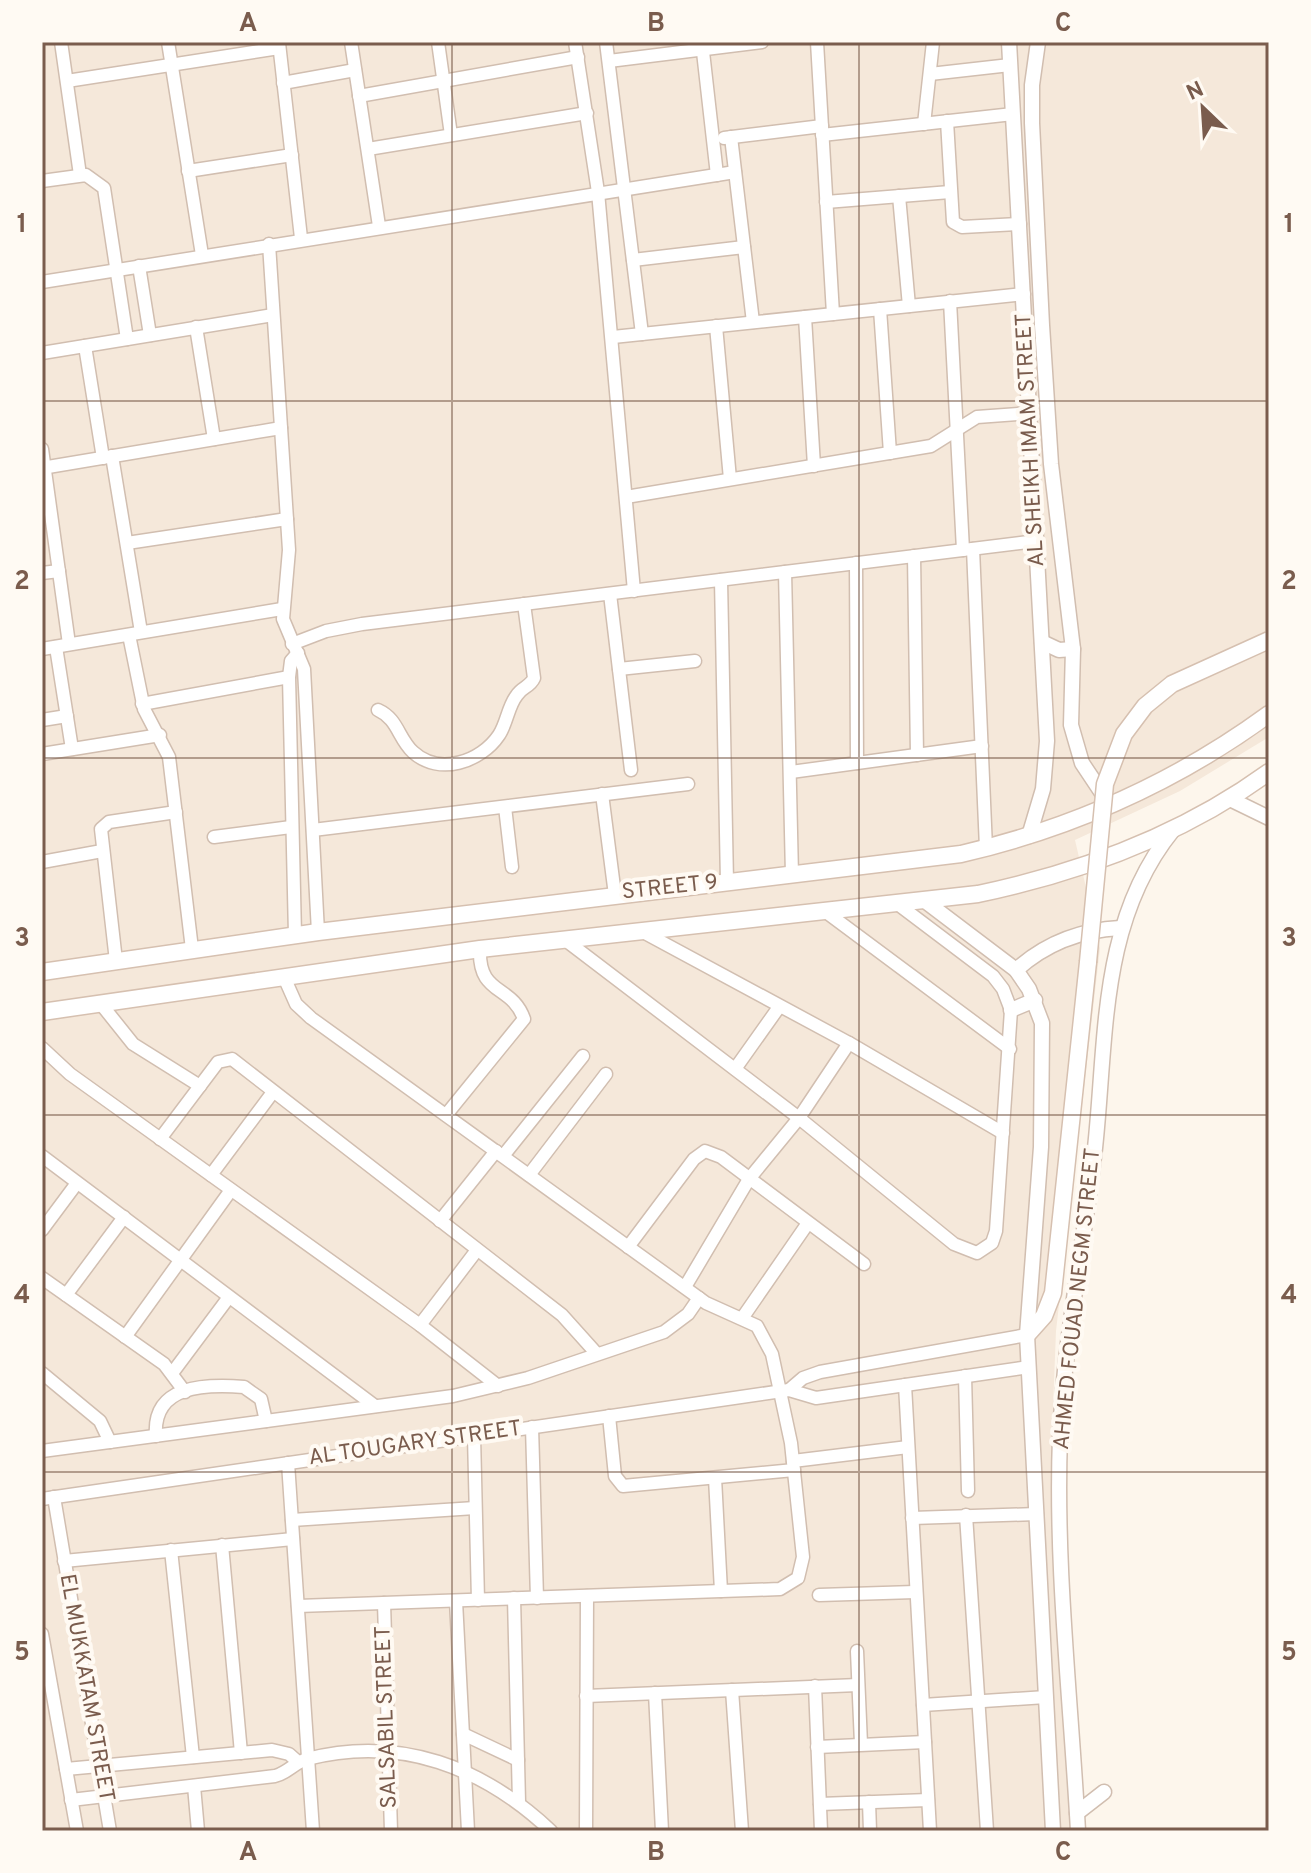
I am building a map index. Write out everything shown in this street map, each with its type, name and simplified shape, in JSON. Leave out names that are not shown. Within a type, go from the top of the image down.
[{"type":"main road","points":[[1027,1335],[1044,1316],[1053,1293],[1105,784],[1124,734],[1145,706],[1172,684],[1269,640]]},
{"type":"main road","name":"STREET 9","points":[[42,972],[318,932],[935,859],[1029,836],[1111,805],[1187,768],[1269,714]]},
{"type":"main road","name":"STREET 9","points":[[42,1012],[480,949],[899,905],[1047,878],[1173,830],[1230,799],[1269,772]]},
{"type":"street","points":[[61,42],[80,175]]},
{"type":"street","points":[[168,42],[202,255]]},
{"type":"street","points":[[351,42],[379,226]]},
{"type":"street","points":[[438,42],[451,135]]},
{"type":"street","points":[[575,42],[598,192],[634,591]]},
{"type":"street","points":[[606,42],[642,334]]},
{"type":"street","points":[[609,61],[702,46],[762,42]]},
{"type":"street","points":[[817,42],[833,314]]},
{"type":"street","points":[[924,124],[933,42]]},
{"type":"street","name":"AL SHEIKH IMAM STREET","points":[[1009,42],[1047,757],[1043,789],[1029,836]]},
{"type":"street","name":"AL SHEIKH IMAM STREET","points":[[1038,42],[1032,98],[1042,325],[1059,550],[1073,649],[1071,712],[1074,738],[1088,774],[1111,805]]},
{"type":"street","points":[[67,81],[279,45],[301,238]]},
{"type":"street","points":[[702,46],[717,175]]},
{"type":"street","points":[[359,96],[578,57]]},
{"type":"street","points":[[930,74],[1010,65]]},
{"type":"street","points":[[283,83],[355,70]]},
{"type":"street","points":[[368,149],[587,113]]},
{"type":"street","points":[[713,139],[924,124],[1013,114]]},
{"type":"street","points":[[947,121],[951,219],[958,226],[1020,224]]},
{"type":"street","points":[[731,137],[753,322]]},
{"type":"street","points":[[188,171],[292,155]]},
{"type":"street","points":[[42,282],[301,238],[735,172]]},
{"type":"street","points":[[42,181],[80,175],[96,179],[106,193],[127,339]]},
{"type":"street","points":[[826,202],[950,192]]},
{"type":"street","points":[[899,196],[909,306]]},
{"type":"street","points":[[269,244],[289,561],[282,609],[304,669],[318,932]]},
{"type":"street","points":[[633,260],[744,247]]},
{"type":"street","points":[[139,266],[150,335]]},
{"type":"street","points":[[613,337],[1024,294]]},
{"type":"street","points":[[950,301],[956,431],[982,746],[986,848]]},
{"type":"street","points":[[880,309],[890,453]]},
{"type":"street","points":[[42,353],[273,315]]},
{"type":"street","points":[[805,317],[814,466]]},
{"type":"street","points":[[716,326],[730,479]]},
{"type":"street","points":[[196,327],[214,439]]},
{"type":"street","points":[[85,346],[127,543],[142,704],[169,757],[192,949]]},
{"type":"street","points":[[626,497],[931,446],[969,420],[985,415],[1030,413]]},
{"type":"street","points":[[43,467],[281,428]]},
{"type":"street","points":[[42,449],[59,571],[67,716],[72,749]]},
{"type":"street","points":[[127,543],[287,519]]},
{"type":"street","points":[[295,935],[289,677],[295,649],[344,627],[1036,541]]},
{"type":"street","points":[[914,556],[917,755]]},
{"type":"street","points":[[856,563],[857,763]]},
{"type":"street","points":[[42,573],[59,571]]},
{"type":"street","points":[[785,572],[792,875]]},
{"type":"street","points":[[721,580],[727,882]]},
{"type":"street","points":[[610,594],[631,770]]},
{"type":"street","points":[[378,710],[394,721],[408,747],[428,762],[462,762],[484,750],[501,731],[516,696],[534,678],[524,604]]},
{"type":"street","points":[[42,649],[282,609]]},
{"type":"street","points":[[1042,642],[1059,650],[1073,649]]},
{"type":"street","points":[[619,669],[695,661]]},
{"type":"street","points":[[142,704],[289,677]]},
{"type":"street","points":[[42,720],[67,716]]},
{"type":"street","points":[[42,754],[160,735]]},
{"type":"street","points":[[791,772],[982,746]]},
{"type":"street","points":[[313,830],[688,784]]},
{"type":"street","points":[[602,794],[615,895]]},
{"type":"street","points":[[1230,799],[1269,818]]},
{"type":"street","points":[[505,807],[512,867]]},
{"type":"street","points":[[116,961],[100,833],[106,823],[176,812]]},
{"type":"street","points":[[214,837],[291,827]]},
{"type":"street","name":"AHMED FOUAD NEGM STREET","points":[[1078,1831],[1061,1519],[1060,1437],[1067,1356],[1095,1150],[1111,978],[1120,928],[1141,876],[1173,830]]},
{"type":"street","points":[[42,862],[102,851]]},
{"type":"street","name":"AHMED FOUAD NEGM STREET","points":[[925,901],[1016,970],[1035,1000],[1043,1035],[1043,1097],[1027,1335],[1053,1831]]},
{"type":"street","points":[[564,939],[799,1118],[954,1244],[977,1253],[988,1248],[995,1237],[1011,1010],[1003,989],[993,976],[899,905]]},
{"type":"street","points":[[826,912],[1010,1049]]},
{"type":"street","points":[[1016,970],[1041,950],[1071,936],[1120,928]]},
{"type":"street","points":[[642,931],[849,1043],[1003,1133]]},
{"type":"street","points":[[446,1115],[524,1019],[513,1001],[493,989],[481,974],[480,949]]},
{"type":"street","points":[[284,977],[291,996],[303,1012],[699,1298],[757,1326],[770,1346],[784,1390],[803,1557],[798,1578],[780,1589],[298,1606]]},
{"type":"street","points":[[1011,1010],[1035,1000]]},
{"type":"street","points":[[101,1004],[133,1044],[200,1086]]},
{"type":"street","points":[[735,1069],[779,1007]]},
{"type":"street","points":[[685,1287],[749,1179],[799,1118],[849,1043]]},
{"type":"street","points":[[42,1048],[70,1074],[420,1325],[498,1386]]},
{"type":"street","points":[[440,1221],[583,1056]]},
{"type":"street","points":[[160,1139],[218,1062],[228,1058],[570,1322],[597,1354]]},
{"type":"street","points":[[529,1175],[606,1074]]},
{"type":"street","points":[[211,1175],[273,1092]]},
{"type":"street","points":[[628,1247],[694,1159],[705,1151],[721,1157],[864,1264]]},
{"type":"street","points":[[42,1156],[375,1406]]},
{"type":"street","points":[[42,1230],[77,1183]]},
{"type":"street","points":[[125,1337],[231,1190]]},
{"type":"street","points":[[66,1295],[124,1217]]},
{"type":"street","points":[[743,1317],[808,1223]]},
{"type":"street","points":[[420,1325],[477,1250]]},
{"type":"street","points":[[42,1278],[173,1372],[185,1392]]},
{"type":"street","points":[[173,1372],[229,1297]]},
{"type":"street","name":"AL TOUGARY STREET","points":[[42,1451],[375,1406],[498,1386],[664,1332],[688,1314],[699,1298]]},
{"type":"street","name":"AL TOUGARY STREET","points":[[784,1390],[820,1372],[1027,1335]]},
{"type":"street","name":"AL TOUGARY STREET","points":[[48,1498],[784,1390],[816,1398],[1029,1367]]},
{"type":"street","points":[[42,1373],[100,1421],[110,1442]]},
{"type":"street","points":[[965,1376],[968,1491]]},
{"type":"street","points":[[905,1385],[930,1831]]},
{"type":"street","points":[[156,1436],[158,1408],[169,1396],[185,1392],[249,1389],[261,1399],[266,1421]]},
{"type":"street","points":[[609,1416],[615,1476],[623,1486],[715,1478],[908,1447]]},
{"type":"street","points":[[532,1427],[537,1598]]},
{"type":"street","points":[[474,1436],[478,1600]]},
{"type":"street","points":[[288,1463],[298,1606],[303,1760],[313,1831]]},
{"type":"street","points":[[715,1478],[721,1591]]},
{"type":"street","name":"EL MUKKATAM STREET","points":[[48,1498],[64,1561],[110,1831]]},
{"type":"street","points":[[292,1520],[475,1508]]},
{"type":"street","points":[[912,1518],[1037,1514]]},
{"type":"street","points":[[966,1515],[987,1831]]},
{"type":"street","points":[[64,1561],[293,1539]]},
{"type":"street","points":[[222,1545],[241,1753]]},
{"type":"street","points":[[171,1550],[193,1757]]},
{"type":"street","points":[[819,1595],[915,1592]]},
{"type":"street","points":[[586,1831],[587,1596]]},
{"type":"street","points":[[514,1598],[519,1802]]},
{"type":"street","points":[[456,1601],[468,1831]]},
{"type":"street","name":"SALSABIL STREET","points":[[384,1603],[391,1831]]},
{"type":"street","name":"EL MUKKATAM STREET","points":[[42,1634],[77,1831]]},
{"type":"street","points":[[857,1651],[861,1744]]},
{"type":"street","points":[[586,1696],[858,1685]]},
{"type":"street","points":[[815,1686],[821,1831]]},
{"type":"street","points":[[732,1690],[742,1831]]},
{"type":"street","points":[[655,1693],[662,1831]]},
{"type":"street","points":[[923,1705],[1046,1697]]},
{"type":"street","points":[[463,1734],[518,1760]]},
{"type":"street","points":[[817,1747],[925,1742]]},
{"type":"street","points":[[66,1769],[278,1751],[303,1760]]},
{"type":"street","points":[[71,1800],[275,1776],[303,1760],[340,1752],[389,1751],[435,1760],[465,1770],[519,1802],[551,1831]]},
{"type":"street","points":[[194,1786],[198,1831]]},
{"type":"street","points":[[1077,1813],[1104,1792]]},
{"type":"street","points":[[820,1804],[928,1800]]},
{"type":"street","points":[[869,1802],[870,1831]]},
{"type":"shaded area","points":[[42,42],[1269,43],[1269,737],[1180,791],[1075,840],[1100,948],[1056,1331],[1053,1408],[1073,1831],[42,1831]]}]
